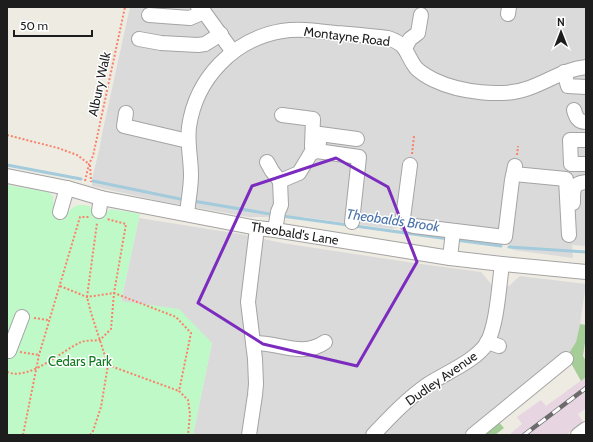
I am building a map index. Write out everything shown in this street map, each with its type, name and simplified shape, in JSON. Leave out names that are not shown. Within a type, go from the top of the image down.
[{"type":"street","points":[[149,15],[190,18],[202,9],[233,52]]},
{"type":"street","points":[[405,48],[410,39],[418,33],[421,15]]},
{"type":"street","name":"Montayne Road","points":[[188,204],[191,174],[188,141],[190,123],[197,98],[208,77],[216,67],[233,52],[247,43],[270,33],[305,29],[388,38],[394,40],[405,48],[414,65],[424,74],[446,85],[474,91],[501,93],[519,91],[539,84],[572,69],[586,67]]},
{"type":"street","points":[[139,40],[198,45],[205,44],[221,34]]},
{"type":"street","points":[[564,72],[568,86],[586,87]]},
{"type":"street","points":[[574,110],[576,117],[582,122],[586,122]]},
{"type":"street","points":[[126,113],[124,126],[188,141]]},
{"type":"street","points":[[282,115],[313,119],[312,146],[314,152]]},
{"type":"street","points":[[280,181],[299,173],[314,152],[320,134],[357,139]]},
{"type":"street","points":[[586,140],[570,140],[570,145],[571,164],[586,164]]},
{"type":"street","points":[[314,152],[359,157],[352,222]]},
{"type":"street","points":[[267,162],[280,181],[281,204],[277,220]]},
{"type":"street","points":[[410,165],[403,218],[405,222],[451,243],[504,237],[512,180],[515,170],[566,179]]},
{"type":"street","points":[[565,165],[572,239],[574,187],[580,182],[586,182]]},
{"type":"street","name":"Theobald's Lane","points":[[7,176],[67,188],[99,209],[188,204],[258,228],[277,220],[451,243],[502,264],[586,272]]},
{"type":"street","points":[[60,212],[67,188]]},
{"type":"street","points":[[249,435],[255,395],[255,365],[248,302],[258,228]]},
{"type":"street","name":"Dudley Avenue","points":[[373,435],[403,404],[416,393],[493,344],[492,330],[502,264]]},
{"type":"street","points":[[10,351],[22,317]]},
{"type":"street","points":[[253,343],[304,350],[318,347],[325,342]]},
{"type":"street","points":[[474,435],[566,359]]},
{"type":"street","points":[[578,435],[586,429]]},
{"type":"path","name":"Albury Walk","points":[[85,182],[89,164],[93,156],[125,7]]},
{"type":"path","points":[[7,135],[78,154],[89,164]]},
{"type":"path","points":[[410,165],[414,136]]},
{"type":"path","name":"Albury Walk","points":[[89,164],[91,182]]},
{"type":"path","points":[[23,435],[36,368],[48,320],[60,286],[80,217],[99,209]]},
{"type":"path","points":[[7,372],[18,373],[36,368],[82,342],[100,340],[111,329],[114,293],[126,224],[99,209]]},
{"type":"path","points":[[90,435],[93,431],[101,407],[108,365],[87,297],[99,209]]},
{"type":"path","points":[[60,286],[87,297],[114,293],[176,317],[191,334],[179,391]]},
{"type":"path","points":[[22,317],[48,320]]},
{"type":"path","points":[[10,351],[39,355]]},
{"type":"path","points":[[108,365],[179,391],[188,400],[190,414],[188,435]]},
{"type":"highlighted area","points":[[336,158],[388,187],[417,262],[357,366],[263,344],[198,303],[252,186]]},
{"type":"shaded area","points":[[130,7],[586,7],[586,246],[572,245],[573,258],[513,250],[497,230],[416,222],[392,229],[303,217],[249,217],[159,201],[92,186],[92,179]]},
{"type":"shaded area","points":[[139,218],[240,234],[282,243],[481,272],[492,285],[509,286],[520,276],[586,284],[576,342],[567,356],[479,435],[193,435],[212,343],[121,302]]},
{"type":"shaded area","points":[[586,377],[586,408],[578,414],[583,422],[566,435],[509,435],[522,424],[517,417],[541,400],[546,406]]},
{"type":"green space","name":"Cedars Park","points":[[7,185],[48,192],[53,196],[54,210],[60,212],[68,212],[73,207],[83,205],[90,206],[91,209],[105,213],[111,209],[140,214],[121,301],[179,309],[212,343],[193,435],[7,435]]},
{"type":"green space","points":[[580,324],[586,325],[583,356],[586,361],[586,377],[581,381],[567,356],[576,342]]},
{"type":"green space","points":[[497,420],[504,428],[495,435],[479,435]]},
{"type":"waterway","name":"Theobalds Brook","points":[[7,165],[81,179]]},
{"type":"waterway","name":"Theobalds Brook","points":[[93,181],[185,200]]},
{"type":"waterway","name":"Theobalds Brook","points":[[193,201],[270,214]]},
{"type":"waterway","name":"Theobalds Brook","points":[[282,216],[348,225]]},
{"type":"waterway","name":"Theobalds Brook","points":[[355,226],[449,239]]},
{"type":"waterway","name":"Theobalds Brook","points":[[456,240],[501,246]]},
{"type":"waterway","name":"Theobalds Brook","points":[[509,247],[586,252]]},
{"type":"railway","points":[[524,435],[586,388]]}]
